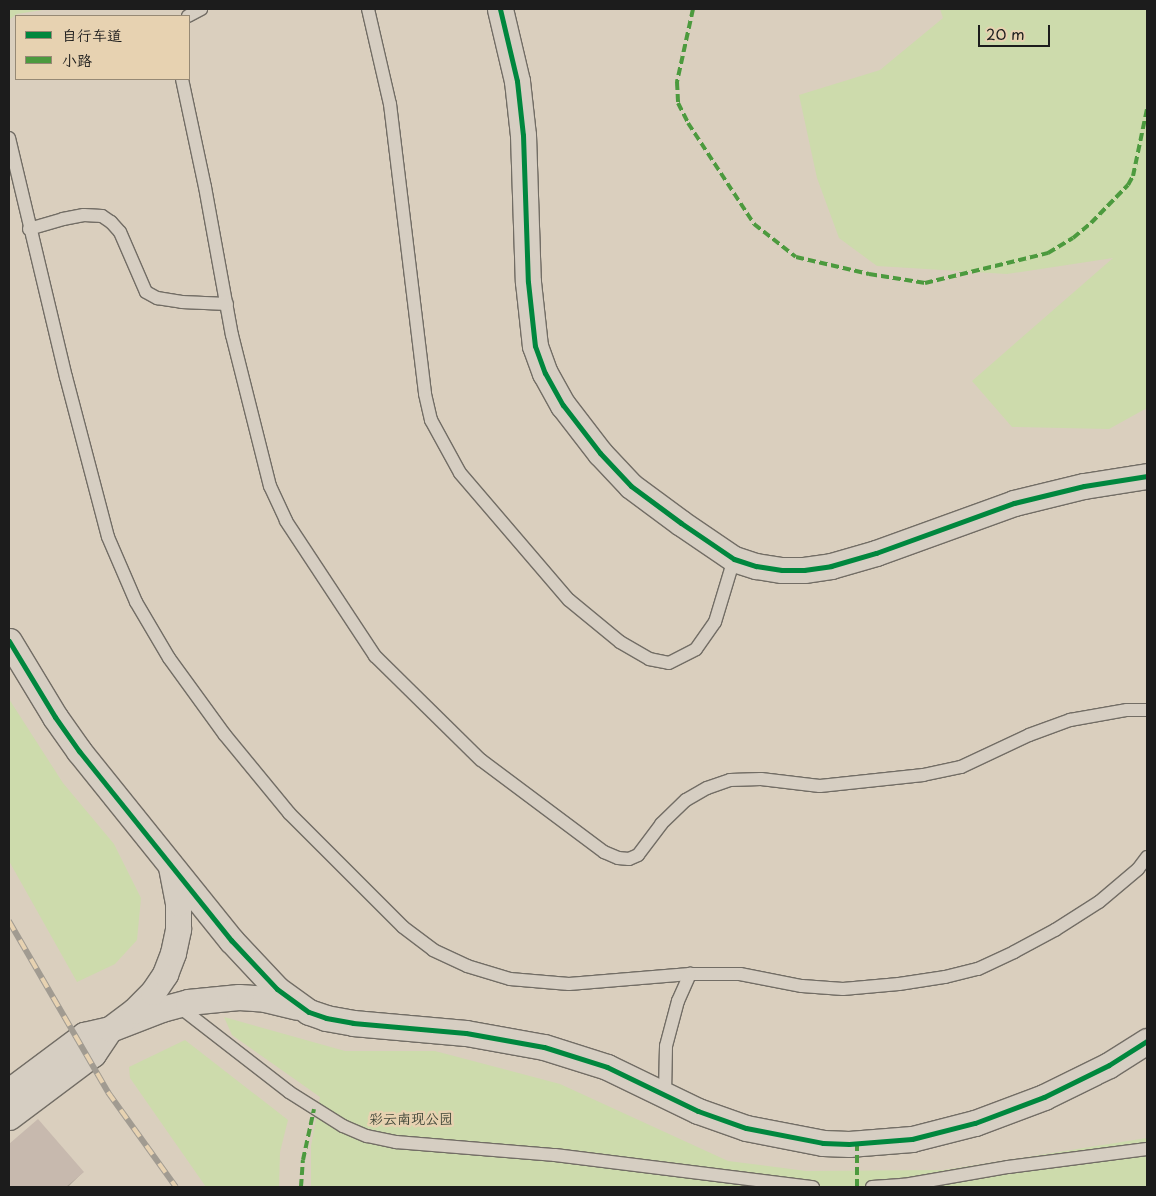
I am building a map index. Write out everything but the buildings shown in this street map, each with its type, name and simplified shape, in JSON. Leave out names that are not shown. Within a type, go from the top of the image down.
[{"type":"street","points":[[500,9],[517,80],[521,117],[527,203],[528,282],[535,346],[545,373],[563,405],[600,454],[631,486],[734,559],[756,566],[782,570],[831,566],[876,553],[1014,503],[1084,486],[1147,476]]},
{"type":"street","points":[[9,641],[79,751],[169,864],[260,973],[296,1004],[309,1012]]},
{"type":"street","points":[[9,1117],[93,1054],[110,1029],[134,1011],[153,992],[165,974],[174,953],[178,929],[178,903],[169,864]]},
{"type":"street","points":[[9,1091],[84,1035],[110,1029],[133,1018],[177,1005],[214,998],[265,999],[353,1023],[466,1034],[544,1047],[607,1066],[723,1121],[781,1136],[823,1143],[885,1142],[948,1131],[1010,1111],[1078,1081],[1147,1041]]},
{"type":"lane","points":[[190,15],[201,9]]},
{"type":"lane","points":[[368,9],[390,104],[425,394],[432,420],[460,473],[569,600],[620,642],[649,659],[669,663],[696,649],[715,622],[734,559]]},
{"type":"lane","points":[[182,80],[235,345],[270,486],[286,521],[375,656],[481,760],[604,852],[618,858],[629,859],[638,855],[661,824],[686,800],[707,788],[730,780],[761,780],[820,786],[924,775],[962,766],[1070,720],[1127,710],[1147,710]]},
{"type":"lane","points":[[9,138],[29,228],[108,537],[136,602],[169,658],[225,735],[289,813],[403,927],[433,950],[467,966],[510,979],[569,984],[690,974],[740,974],[802,986],[843,989],[899,984],[945,977],[978,969],[1055,930],[1099,902],[1138,869],[1147,857]]},
{"type":"lane","points":[[29,228],[84,215],[102,216],[120,232],[146,292],[157,298],[182,302],[227,304]]},
{"type":"lane","points":[[665,1094],[666,1046],[678,1001],[690,974]]},
{"type":"lane","points":[[177,1005],[289,1092],[344,1126],[367,1136],[421,1145],[555,1155],[813,1187]]},
{"type":"lane","points":[[872,1187],[904,1185],[1008,1167],[1147,1150]]},
{"type":"green space","points":[[9,9],[49,9],[17,14],[9,20]]},
{"type":"green space","points":[[940,9],[1147,9],[1147,408],[1109,429],[1012,427],[972,381],[1113,258],[1007,274],[877,266],[839,238],[817,178],[799,95],[880,70],[943,18]]},
{"type":"green space","points":[[9,699],[63,783],[114,844],[141,898],[137,940],[115,964],[77,982],[9,861]]},
{"type":"green space","name":"彩云南现公园","points":[[224,1017],[345,1051],[435,1051],[560,1084],[728,1161],[806,1171],[944,1170],[1147,1138],[1147,1187],[311,1187],[311,1146],[320,1097],[232,1035]]},
{"type":"green space","points":[[185,1040],[288,1120],[280,1152],[279,1187],[206,1187],[130,1078],[129,1067]]},
{"type":"railway","points":[[9,921],[108,1092],[176,1187]]},
{"type":"marked path","points":[[693,9],[677,82],[678,103],[688,123],[754,224],[796,257],[869,274],[925,283],[1048,253],[1073,238],[1091,223],[1128,185],[1133,176],[1147,109]]},
{"type":"marked path","points":[[301,1187],[303,1160],[314,1109]]},
{"type":"marked path","points":[[857,1144],[857,1187]]},
{"type":"cycle path","points":[[500,9],[517,81],[523,135],[528,282],[535,346],[545,373],[563,405],[600,453],[631,486],[681,523],[734,559],[756,566],[782,570],[804,570],[831,566],[876,553],[1014,503],[1084,486],[1147,476]]},
{"type":"cycle path","points":[[9,641],[55,717],[79,751],[231,940],[277,989],[309,1012],[326,1018],[353,1023],[466,1033],[544,1047],[607,1067],[698,1111],[746,1128],[823,1143],[849,1144],[912,1139],[975,1123],[1044,1097],[1109,1065],[1147,1041]]}]
